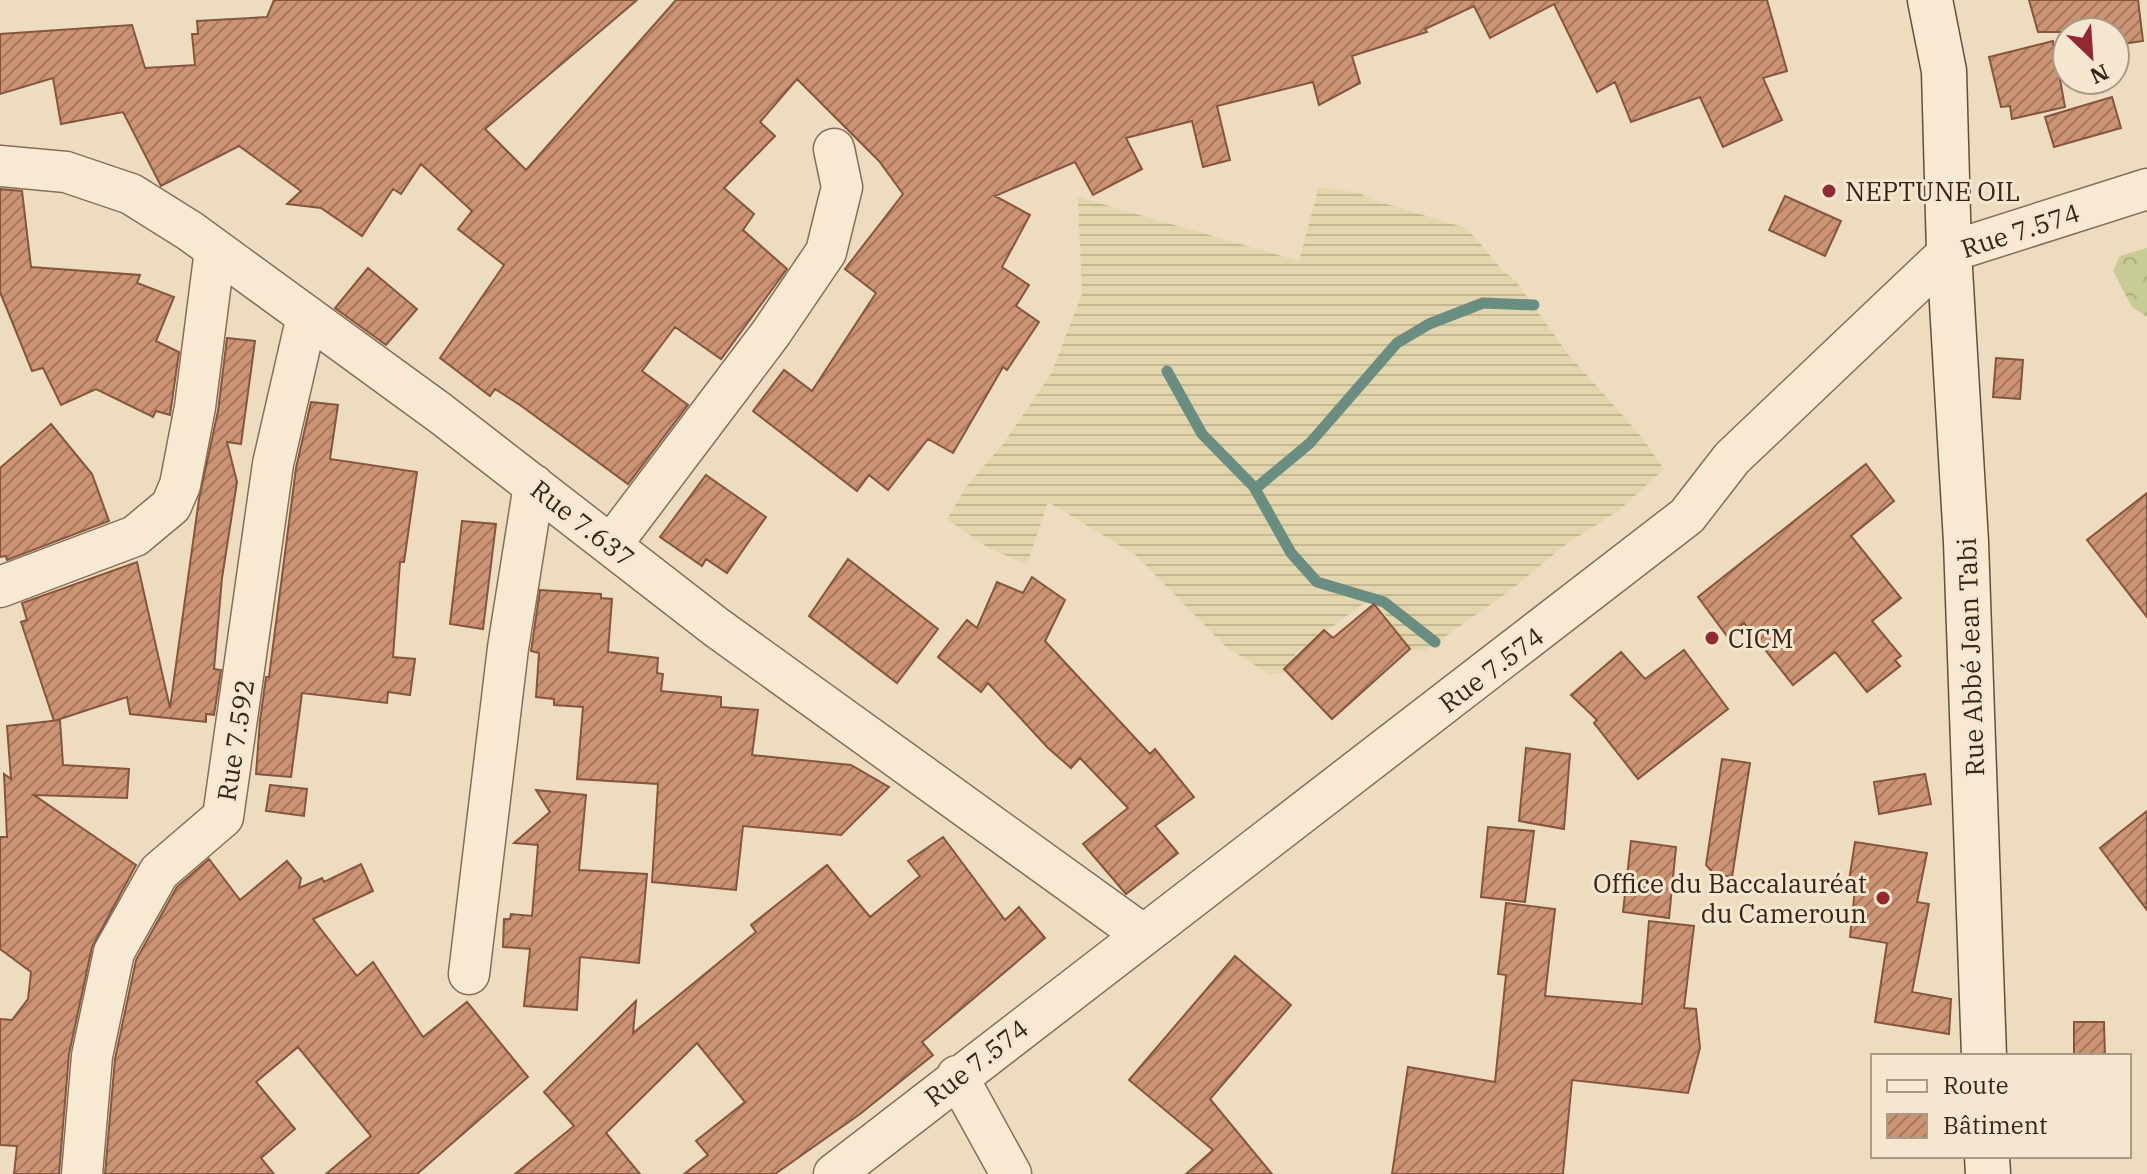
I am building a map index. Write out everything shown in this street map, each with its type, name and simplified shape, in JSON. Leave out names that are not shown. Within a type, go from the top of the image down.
[{"type":"main road","name":"Rue Abbé Jean Tabi","points":[[1930,0],[1944,71],[1949,255],[1966,542],[1984,1054]]},
{"type":"street","points":[[611,545],[771,333],[826,252],[842,187],[834,149]]},
{"type":"street","name":"Rue 7.637","points":[[0,166],[66,172],[131,194],[215,250],[534,485],[716,627],[1142,934]]},
{"type":"street","name":"Rue 7.574","points":[[834,1174],[1142,934],[1522,647],[1687,516],[1732,458],[1949,255],[2147,189]]},
{"type":"street","points":[[0,587],[135,536],[171,506],[180,485],[195,407],[215,250]]},
{"type":"street","name":"Rue 7.592","points":[[82,1174],[92,1056],[114,952],[159,872],[223,817],[273,464],[307,316]]},
{"type":"street","points":[[469,974],[508,648],[534,485]]},
{"type":"street","points":[[957,1076],[1011,1174]]},
{"type":"shaded area","points":[[1319,187],[1359,193],[1463,227],[1515,280],[1568,354],[1640,435],[1664,469],[1618,511],[1565,545],[1512,589],[1425,651],[1409,649],[1373,597],[1296,653],[1287,672],[1269,674],[1225,646],[1136,555],[1048,502],[1027,564],[990,549],[947,519],[968,484],[1003,444],[1051,374],[1082,294],[1078,197],[1299,261]]},
{"type":"green space","points":[[2147,248],[2147,317],[2132,307],[2113,271],[2120,256]]},
{"type":"building","points":[[274,0],[637,0],[485,129],[526,170],[676,0],[1767,0],[1787,71],[1763,78],[1782,120],[1723,147],[1700,97],[1631,122],[1615,82],[1597,92],[1554,4],[1490,38],[1474,6],[1425,29],[1427,32],[1352,56],[1360,83],[1319,105],[1313,82],[1217,106],[1230,160],[1203,167],[1192,121],[1126,138],[1142,169],[1093,195],[1075,162],[995,196],[1030,215],[1002,267],[1029,285],[1016,306],[1039,322],[1007,370],[1003,367],[953,453],[928,439],[888,490],[869,475],[857,491],[753,411],[784,370],[812,391],[876,293],[845,269],[903,194],[879,161],[797,79],[760,122],[775,136],[724,188],[754,214],[743,230],[787,269],[721,359],[675,327],[642,371],[688,405],[628,484],[520,405],[495,389],[490,396],[440,358],[504,265],[458,229],[472,211],[421,164],[401,194],[393,189],[362,236],[321,208],[287,204],[301,191],[239,146],[161,186],[123,112],[61,124],[53,78],[0,94],[0,34],[132,25],[145,68],[195,65],[192,34],[198,34],[197,21],[267,17]]},
{"type":"building","points":[[2029,0],[2138,0],[2143,41],[2131,43],[2131,16],[2051,16],[2051,32],[2038,32]]},
{"type":"building","points":[[2051,42],[2051,96],[2063,96],[2065,107],[2012,119],[2010,106],[2001,107],[1989,57]]},
{"type":"building","points":[[2112,97],[2121,128],[2054,147],[2045,117]]},
{"type":"building","points":[[0,189],[22,191],[31,267],[140,275],[137,283],[174,297],[156,341],[179,352],[170,415],[156,411],[153,417],[96,389],[61,405],[43,368],[32,371],[0,292]]},
{"type":"building","points":[[1785,196],[1841,221],[1825,256],[1769,230]]},
{"type":"building","points":[[368,268],[417,309],[386,345],[335,308]]},
{"type":"building","points":[[227,338],[255,341],[241,444],[227,442],[237,482],[222,578],[214,669],[221,670],[214,715],[206,714],[206,722],[130,714],[127,697],[54,721],[21,622],[27,620],[22,603],[137,562],[170,708],[199,499],[218,411]]},
{"type":"building","points":[[1996,358],[2023,360],[2020,399],[1993,397]]},
{"type":"building","points":[[311,402],[338,405],[330,459],[417,472],[404,562],[400,562],[393,657],[415,659],[410,695],[388,692],[387,703],[302,693],[291,777],[256,774],[260,720],[266,677],[269,677],[296,468]]},
{"type":"building","points":[[51,424],[92,474],[109,521],[7,560],[6,556],[0,557],[0,468]]},
{"type":"building","points":[[1866,464],[1894,501],[1851,536],[1901,598],[1872,621],[1901,656],[1895,660],[1900,666],[1867,692],[1835,652],[1793,685],[1744,623],[1727,636],[1698,597]]},
{"type":"building","points":[[706,475],[766,517],[727,573],[706,559],[702,566],[660,537]]},
{"type":"building","points":[[2147,493],[2147,617],[2087,540]]},
{"type":"building","points":[[462,521],[496,524],[483,629],[450,624]]},
{"type":"building","points":[[848,559],[938,629],[897,683],[809,616]]},
{"type":"building","points":[[1032,577],[1065,600],[1045,641],[1150,754],[1155,749],[1194,797],[1155,826],[1178,853],[1126,894],[1083,844],[1128,808],[1080,758],[1071,768],[1048,748],[988,683],[981,692],[938,657],[967,620],[977,628],[997,582],[1023,593]]},
{"type":"building","points":[[540,590],[601,594],[601,598],[612,599],[608,652],[658,658],[657,673],[663,674],[661,691],[721,697],[721,707],[758,710],[752,755],[851,765],[889,787],[841,835],[743,826],[736,890],[652,882],[658,784],[577,779],[583,707],[554,705],[554,699],[536,697],[539,653],[531,651]]},
{"type":"building","points":[[1374,604],[1410,649],[1332,719],[1284,669],[1324,630],[1333,638]]},
{"type":"building","points":[[1684,650],[1728,709],[1638,779],[1594,723],[1597,720],[1571,695],[1621,652],[1645,679]]},
{"type":"building","points":[[60,720],[63,765],[129,769],[127,798],[34,795],[136,865],[92,947],[69,1054],[59,1174],[14,1174],[17,1146],[0,1145],[0,1019],[12,1020],[28,999],[31,972],[0,949],[0,837],[7,837],[4,774],[11,779],[7,726]]},
{"type":"building","points":[[1526,748],[1570,754],[1564,829],[1519,821]]},
{"type":"building","points":[[1722,759],[1750,763],[1732,877],[1714,874],[1706,865]]},
{"type":"building","points":[[1925,774],[1931,804],[1879,814],[1874,782]]},
{"type":"building","points":[[270,785],[307,789],[304,816],[266,811]]},
{"type":"building","points":[[536,790],[586,795],[579,870],[647,874],[639,963],[580,957],[577,1010],[524,1006],[530,949],[503,947],[504,919],[510,919],[511,914],[532,916],[538,845],[514,843],[550,812]]},
{"type":"building","points":[[2147,811],[2147,910],[2100,848]]},
{"type":"building","points":[[1488,827],[1534,831],[1525,902],[1481,897]]},
{"type":"building","points":[[943,837],[1005,920],[1019,907],[1045,938],[922,1042],[933,1055],[860,1114],[775,1174],[684,1174],[708,1155],[696,1141],[745,1102],[697,1043],[606,1133],[640,1174],[515,1174],[574,1126],[544,1092],[636,1001],[633,1033],[756,932],[751,925],[827,865],[870,917],[920,876],[908,861]]},
{"type":"building","points":[[1631,841],[1676,847],[1669,918],[1623,912]]},
{"type":"building","points":[[1855,842],[1927,853],[1917,902],[1929,904],[1912,992],[1951,999],[1949,1034],[1875,1022],[1887,943],[1850,937],[1855,889],[1848,887]]},
{"type":"building","points":[[209,859],[240,900],[287,861],[301,878],[299,888],[322,878],[324,882],[361,864],[373,891],[313,919],[357,976],[373,962],[423,1037],[467,1002],[528,1077],[417,1174],[326,1174],[371,1136],[298,1047],[256,1082],[295,1129],[261,1158],[274,1174],[105,1174],[115,1059],[136,960],[177,887]]},
{"type":"building","points":[[1506,903],[1555,909],[1545,996],[1642,1004],[1649,921],[1694,926],[1684,1008],[1696,1009],[1700,1048],[1688,1093],[1572,1080],[1563,1174],[1392,1174],[1408,1067],[1495,1082],[1506,975],[1498,974]]},
{"type":"building","points":[[1235,956],[1291,1005],[1210,1099],[1272,1174],[1186,1174],[1213,1150],[1129,1080]]},
{"type":"building","points":[[2074,1022],[2104,1022],[2105,1054],[2074,1054]]},
{"type":"waterway","points":[[1255,489],[1310,443],[1397,343],[1429,324],[1483,303],[1534,305]]},
{"type":"waterway","points":[[1167,371],[1202,434],[1254,487],[1291,553],[1317,582],[1384,602],[1435,642]]},
{"type":"place","name":"NEPTUNE OIL","points":[[1829,191]]},
{"type":"place","name":"CICM","points":[[1712,638]]},
{"type":"place","name":"Office du Baccalauréat du Cameroun","points":[[1883,898]]}]
